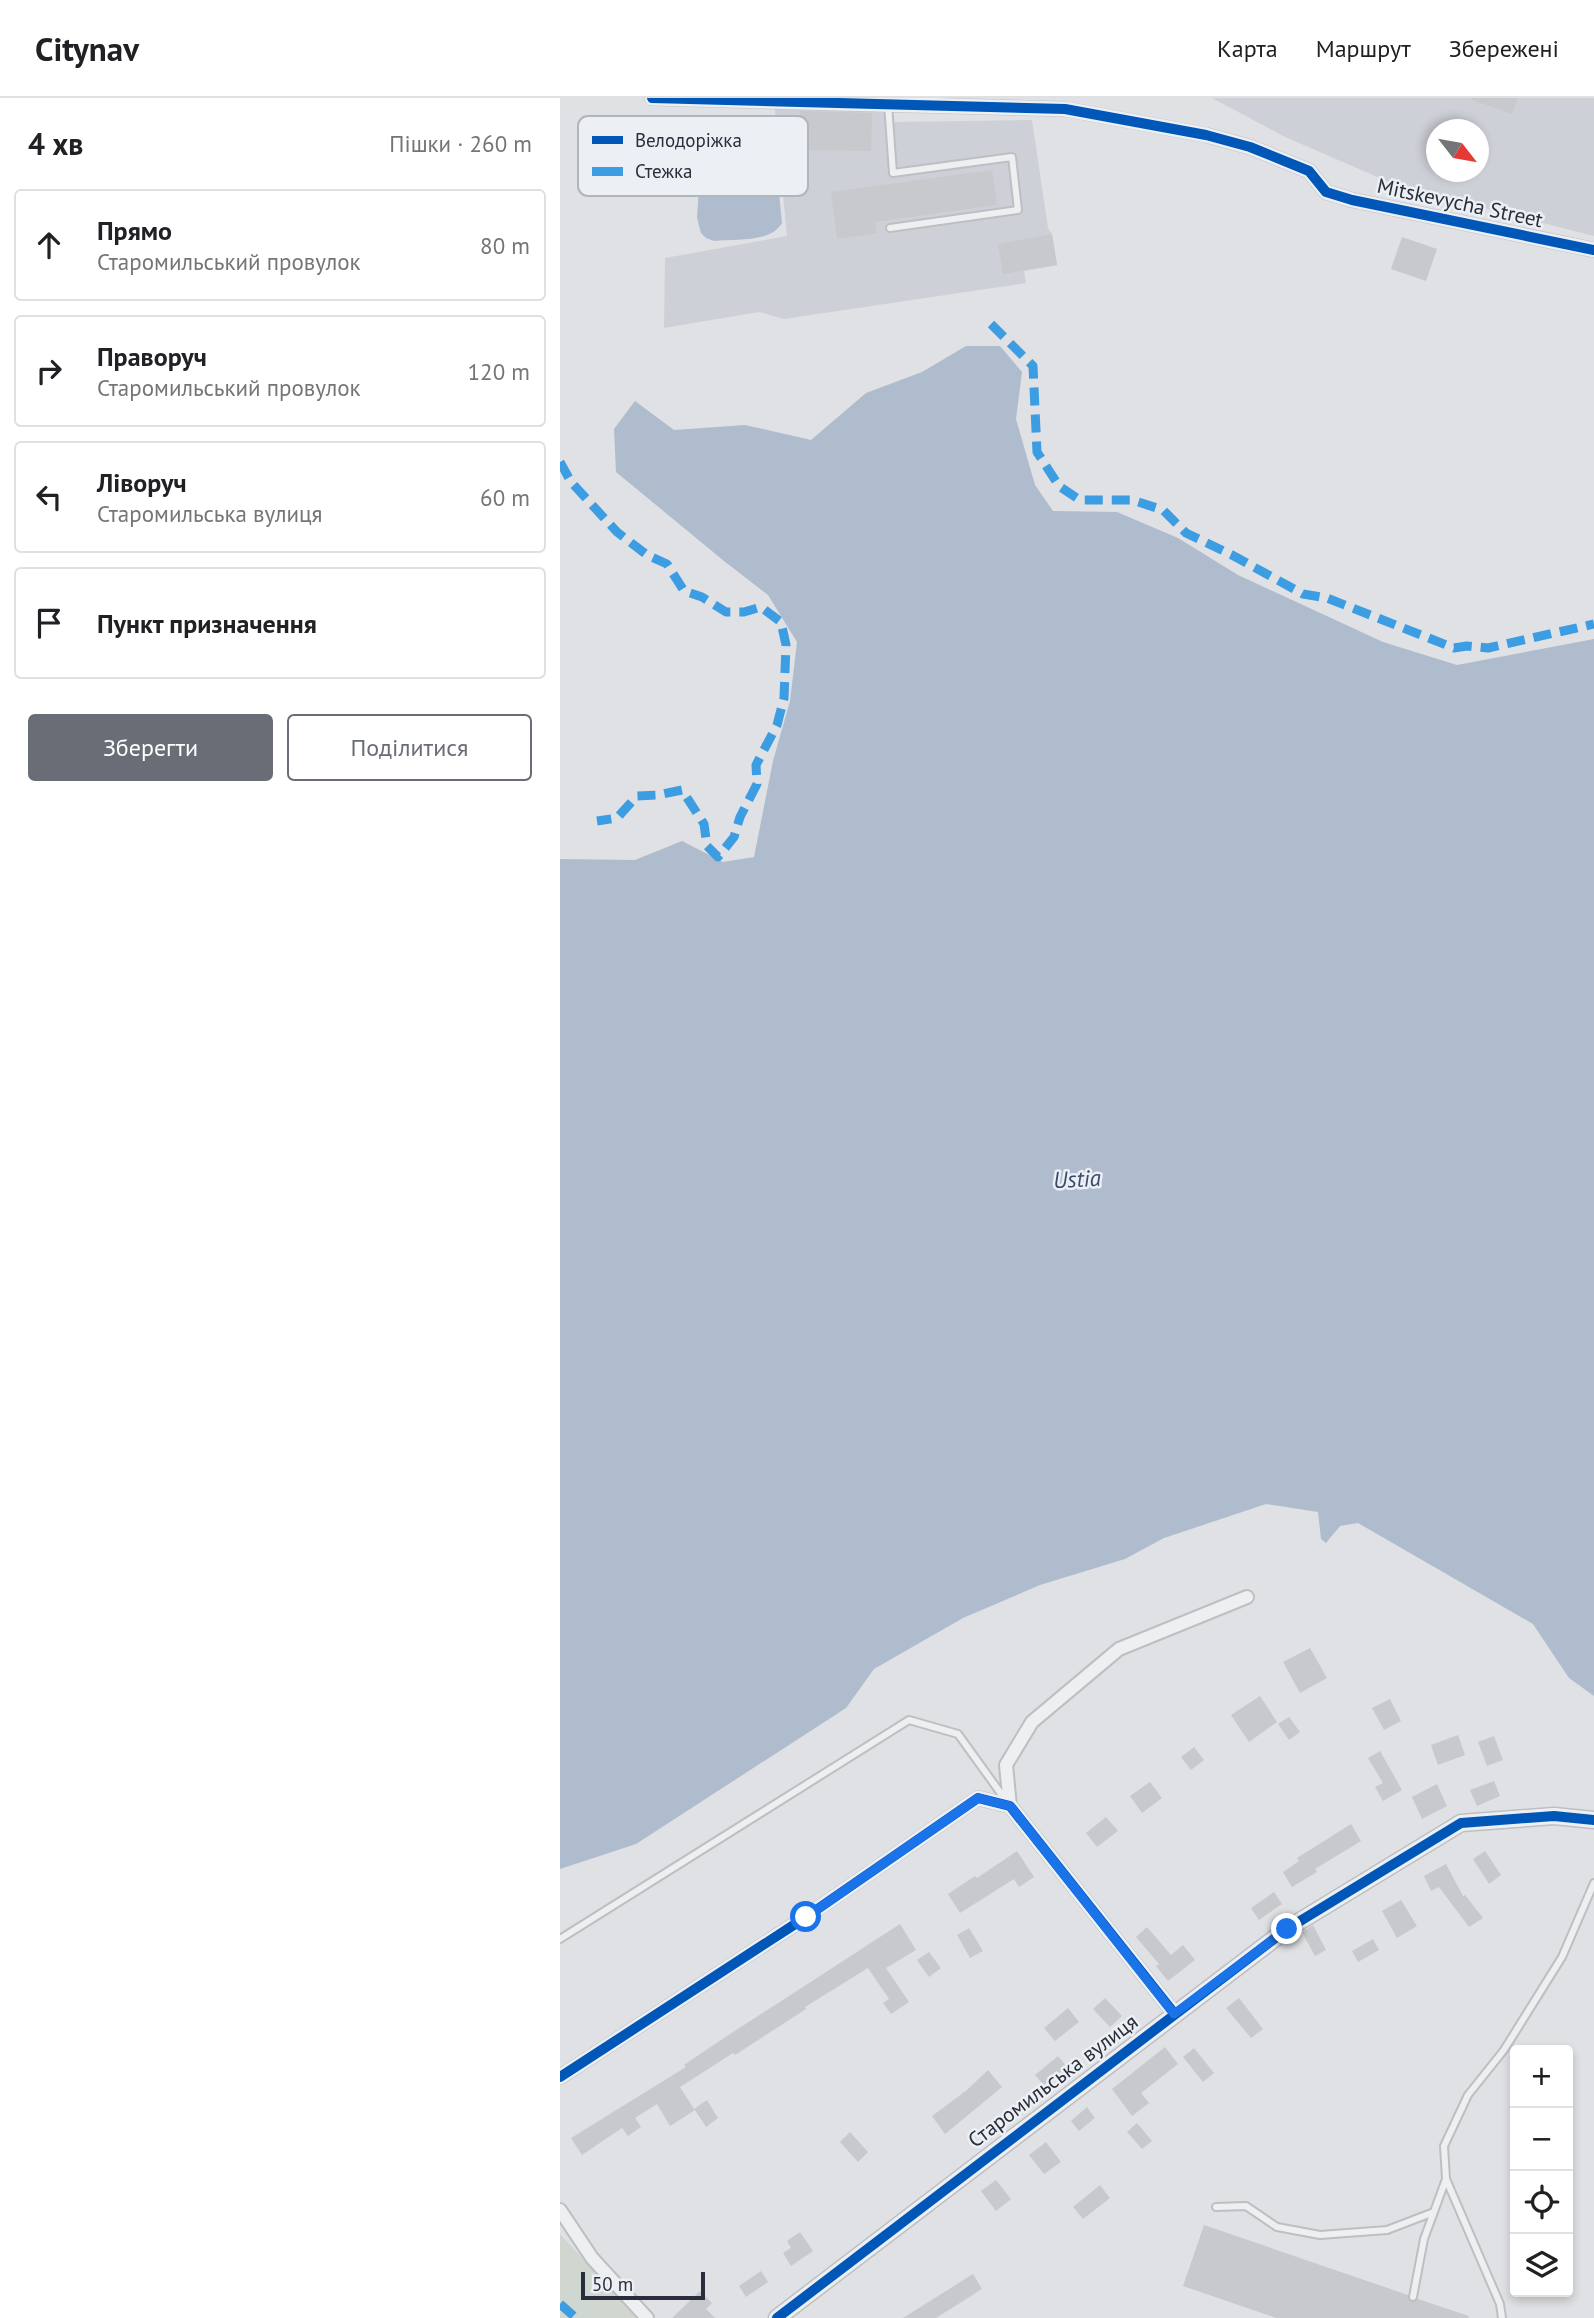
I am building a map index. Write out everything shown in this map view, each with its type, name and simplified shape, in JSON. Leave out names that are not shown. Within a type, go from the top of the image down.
[{"type":"street","name":"Mitskevycha Street","points":[[652,98],[1065,109],[1206,135],[1250,147],[1309,171],[1326,192],[1352,200],[1594,250]]},
{"type":"street","points":[[1174,2014],[1010,1806],[1006,1765],[1032,1722],[1119,1649],[1247,1597]]},
{"type":"street","points":[[560,2077],[806,1917],[978,1798],[1010,1806]]},
{"type":"street","name":"Старомильська вулиця","points":[[777,2318],[1287,1929],[1461,1823],[1554,1816],[1594,1820]]},
{"type":"street","points":[[560,2210],[592,2258],[647,2318]]},
{"type":"lane","points":[[888,104],[892,173],[1012,157],[1018,210],[890,228]]},
{"type":"lane","points":[[560,1939],[909,1720],[958,1734],[1010,1806]]},
{"type":"lane","points":[[1502,2318],[1500,2304],[1446,2179],[1444,2146],[1468,2095],[1504,2050],[1562,1957],[1594,1883]]},
{"type":"lane","points":[[1413,2297],[1424,2239],[1446,2179]]},
{"type":"lane","points":[[1216,2207],[1246,2206],[1277,2227],[1320,2235],[1387,2230],[1434,2212]]},
{"type":"shaded area","points":[[1212,98],[1594,98],[1594,236],[1398,186],[1283,136]]},
{"type":"shaded area","points":[[774,101],[888,104],[890,122],[1032,120],[1048,228],[1052,234],[1057,265],[1024,271],[1026,283],[784,319],[759,312],[664,328],[665,258],[787,236],[783,196],[808,196],[808,116],[775,116]]},
{"type":"shaded area","points":[[560,2234],[638,2318],[560,2318]]},
{"type":"water","points":[[698,196],[779,196],[782,223],[770,234],[761,237],[714,241],[701,233],[697,218]]},
{"type":"water","name":"Ustia","points":[[966,346],[1000,346],[1022,372],[1016,419],[1035,485],[1053,511],[1117,512],[1178,538],[1238,575],[1383,642],[1457,665],[1594,639],[1594,1696],[1569,1678],[1533,1624],[1358,1523],[1340,1526],[1326,1543],[1321,1539],[1318,1512],[1266,1504],[1164,1538],[1125,1559],[1040,1585],[963,1618],[874,1669],[846,1708],[636,1844],[560,1869],[560,859],[635,860],[682,841],[723,862],[754,857],[773,761],[790,701],[797,642],[768,595],[616,472],[614,429],[635,401],[674,430],[745,425],[811,440],[866,393],[922,372]]},
{"type":"building","points":[[1472,98],[1518,98],[1512,114]]},
{"type":"building","points":[[800,111],[872,113],[871,151],[808,150],[808,116],[800,116]]},
{"type":"building","points":[[992,170],[997,205],[875,222],[877,233],[837,239],[831,192]]},
{"type":"building","points":[[1052,234],[1057,265],[1003,274],[998,244]]},
{"type":"building","points":[[1402,237],[1437,249],[1426,281],[1391,269]]},
{"type":"building","points":[[1310,1648],[1327,1678],[1300,1693],[1283,1662]]},
{"type":"building","points":[[1260,1696],[1277,1722],[1249,1742],[1231,1715]]},
{"type":"building","points":[[1390,1699],[1401,1721],[1384,1730],[1372,1708]]},
{"type":"building","points":[[1289,1717],[1300,1732],[1289,1740],[1278,1724]]},
{"type":"building","points":[[1458,1735],[1465,1755],[1438,1765],[1431,1745]]},
{"type":"building","points":[[1494,1736],[1503,1760],[1487,1766],[1478,1742]]},
{"type":"building","points":[[1194,1747],[1204,1760],[1191,1770],[1181,1757]]},
{"type":"building","points":[[1380,1751],[1402,1790],[1383,1801],[1375,1787],[1383,1783],[1368,1758]]},
{"type":"building","points":[[1494,1781],[1500,1796],[1477,1806],[1470,1790]]},
{"type":"building","points":[[1150,1782],[1162,1798],[1142,1813],[1130,1796]]},
{"type":"building","points":[[1437,1784],[1447,1806],[1422,1819],[1412,1797]]},
{"type":"building","points":[[1106,1817],[1118,1831],[1097,1847],[1086,1833]]},
{"type":"building","points":[[1351,1824],[1361,1841],[1315,1869],[1317,1872],[1292,1887],[1283,1872],[1299,1861],[1297,1858]]},
{"type":"building","points":[[1017,1851],[1034,1877],[1019,1887],[1014,1879],[960,1913],[948,1894]]},
{"type":"building","points":[[1485,1851],[1501,1875],[1489,1884],[1473,1859]]},
{"type":"building","points":[[1446,1864],[1463,1896],[1465,1895],[1483,1918],[1469,1927],[1439,1887],[1431,1891],[1424,1876]]},
{"type":"building","points":[[1274,1892],[1282,1904],[1259,1920],[1251,1908]]},
{"type":"building","points":[[1401,1900],[1417,1926],[1397,1938],[1382,1911]]},
{"type":"building","points":[[900,1924],[916,1950],[886,1968],[909,2002],[891,2014],[883,2003],[889,1999],[868,1968],[735,2055],[733,2053],[680,2087],[694,2109],[707,2100],[718,2118],[706,2127],[695,2110],[670,2126],[657,2104],[635,2118],[641,2127],[628,2136],[622,2128],[582,2155],[571,2138],[686,2067],[684,2065],[724,2038]]},
{"type":"building","points":[[1313,1925],[1326,1950],[1315,1956],[1302,1932]]},
{"type":"building","points":[[1147,1927],[1171,1955],[1183,1945],[1195,1960],[1168,1981],[1156,1966],[1159,1964],[1136,1937]]},
{"type":"building","points":[[969,1928],[983,1951],[970,1958],[957,1935]]},
{"type":"building","points":[[1373,1939],[1379,1950],[1358,1962],[1352,1951]]},
{"type":"building","points":[[929,1952],[941,1968],[929,1977],[917,1960]]},
{"type":"building","points":[[1105,1998],[1122,2016],[1110,2027],[1093,2009]]},
{"type":"building","points":[[1239,1998],[1263,2029],[1251,2038],[1226,2008]]},
{"type":"building","points":[[1068,2008],[1079,2022],[1055,2041],[1044,2028]]},
{"type":"building","points":[[1165,2047],[1178,2064],[1141,2093],[1149,2103],[1132,2116],[1112,2089]]},
{"type":"building","points":[[1194,2048],[1214,2073],[1203,2082],[1183,2057]]},
{"type":"building","points":[[1058,2056],[1067,2067],[1044,2085],[1035,2075]]},
{"type":"building","points":[[988,2070],[1002,2087],[945,2134],[932,2116],[967,2090]]},
{"type":"building","points":[[1087,2107],[1095,2118],[1079,2131],[1071,2121]]},
{"type":"building","points":[[1137,2123],[1152,2141],[1142,2149],[1127,2132]]},
{"type":"building","points":[[850,2132],[868,2152],[858,2162],[840,2142]]},
{"type":"building","points":[[1046,2142],[1061,2162],[1044,2174],[1029,2155]]},
{"type":"building","points":[[996,2180],[1011,2199],[996,2211],[981,2191]]},
{"type":"building","points":[[1100,2185],[1110,2198],[1083,2219],[1073,2207]]},
{"type":"building","points":[[1204,2225],[1408,2295],[1411,2302],[1418,2299],[1469,2316],[1276,2318],[1183,2286]]},
{"type":"building","points":[[800,2232],[813,2251],[791,2266],[783,2253],[791,2248],[787,2241]]},
{"type":"building","points":[[761,2271],[768,2282],[746,2297],[739,2286]]},
{"type":"building","points":[[973,2274],[982,2289],[936,2318],[903,2318]]},
{"type":"building","points":[[700,2291],[712,2303],[706,2309],[715,2318],[672,2318]]},
{"type":"marked path","points":[[991,324],[1033,366],[1037,452],[1059,486],[1080,500],[1132,500],[1163,510],[1186,533],[1303,594],[1327,598],[1454,648],[1488,648],[1594,624]]},
{"type":"marked path","points":[[560,462],[571,482],[617,532],[647,555],[667,564],[684,591],[702,597],[726,612],[744,612],[761,607],[781,622],[786,645],[784,698],[777,725],[756,765],[757,784],[740,817],[734,837],[718,857],[707,846],[704,824],[682,790],[637,796],[617,818],[597,821]]},
{"type":"marked path","points":[[560,2304],[576,2318]]},
{"type":"cycle path","points":[[652,98],[1065,109],[1206,135],[1250,147],[1309,171],[1326,192],[1352,200],[1594,250]]},
{"type":"cycle path","points":[[560,2077],[806,1917],[978,1798],[1010,1806],[1174,2013]]},
{"type":"cycle path","points":[[777,2318],[1287,1929],[1461,1823],[1554,1816],[1594,1820]]},
{"type":"route","points":[[806,1917],[978,1798],[1010,1806],[1174,2014],[1287,1929]]}]
